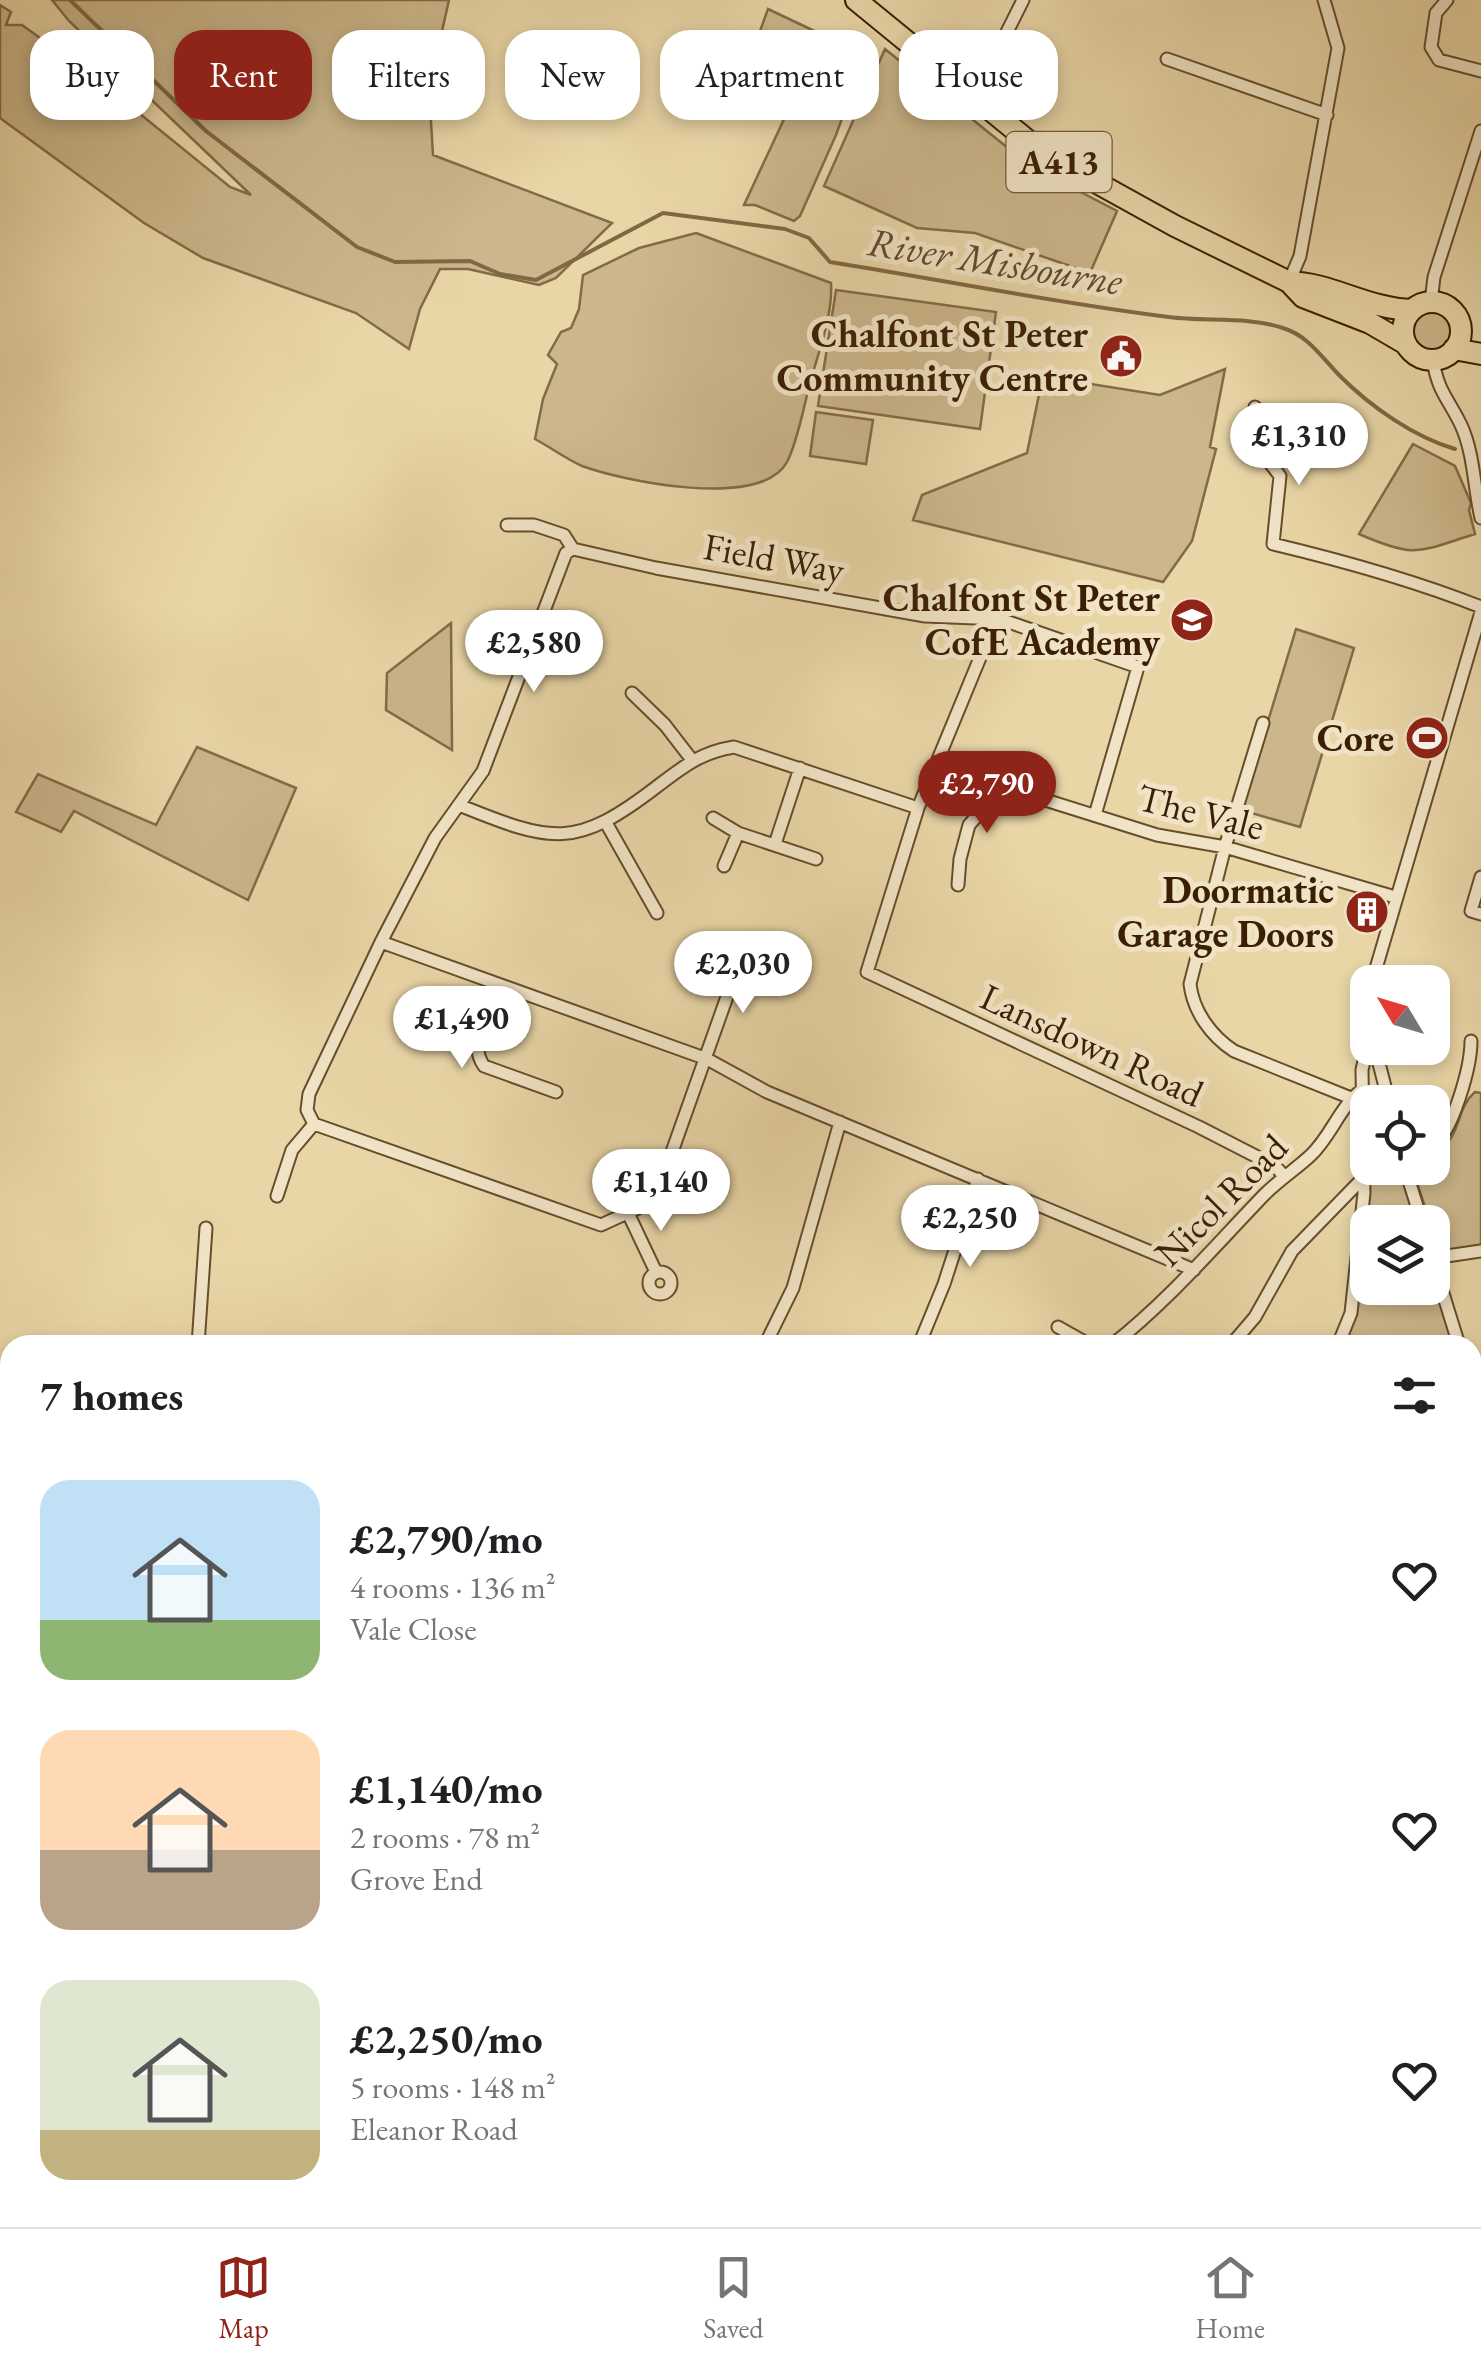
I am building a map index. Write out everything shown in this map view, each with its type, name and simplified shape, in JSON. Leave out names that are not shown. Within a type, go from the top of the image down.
[{"type":"highway","name":"A413","points":[[856,0],[899,34]]},
{"type":"highway","name":"A413","points":[[1005,120],[1043,153],[1175,226],[1288,282],[1303,296],[1370,323],[1406,344],[1417,356],[1433,360]]},
{"type":"highway","name":"A413","points":[[1288,282],[1309,282],[1384,308],[1449,307],[1460,322],[1481,334]]},
{"type":"highway","points":[[1406,344],[1403,326],[1421,306]]},
{"type":"highway","points":[[1454,350],[1461,332],[1460,322]]},
{"type":"highway","points":[[1433,360],[1454,350],[1481,354]]},
{"type":"street","points":[[1008,30],[1023,0]]},
{"type":"street","points":[[1288,282],[1300,256],[1338,48],[1324,0]]},
{"type":"street","points":[[1447,0],[1436,13],[1431,47],[1439,60],[1481,70]]},
{"type":"street","points":[[1167,59],[1327,115]]},
{"type":"street","points":[[1421,306],[1481,130]]},
{"type":"street","points":[[1433,360],[1439,390],[1462,426],[1481,518]]},
{"type":"street","points":[[1255,407],[1254,442],[1280,476],[1273,544],[1354,563],[1481,610],[1377,965]]},
{"type":"street","name":"Field Way","points":[[507,525],[534,525],[564,535],[572,549],[656,568],[925,616],[996,619],[1138,667],[1095,815]]},
{"type":"street","points":[[572,549],[566,553],[483,772],[435,838],[380,942],[309,1094],[307,1110],[314,1124],[601,1225],[656,1197],[740,960]]},
{"type":"street","points":[[459,805],[528,833],[572,835],[606,822],[708,751],[734,748],[918,808],[996,619]]},
{"type":"street","points":[[632,693],[665,724],[692,760]]},
{"type":"street","points":[[1262,723],[1190,984],[1201,1016],[1234,1051],[1350,1098]]},
{"type":"street","name":"The Vale","points":[[936,766],[1158,835],[1225,847],[1395,897]]},
{"type":"street","points":[[774,844],[800,768]]},
{"type":"street","points":[[958,884],[969,825],[984,808],[994,785]]},
{"type":"street","name":"Lansdown Road","points":[[918,808],[866,965],[871,976],[1199,1128],[1275,1166],[1284,1176]]},
{"type":"street","points":[[713,818],[738,833],[816,859]]},
{"type":"street","points":[[606,822],[657,913]]},
{"type":"street","points":[[724,866],[738,833]]},
{"type":"street","points":[[1481,877],[1471,911],[1481,914]]},
{"type":"street","points":[[380,942],[706,1059],[766,1092],[1194,1270]]},
{"type":"street","points":[[496,985],[476,1045],[478,1058],[484,1066],[556,1092]]},
{"type":"street","points":[[1450,1125],[1471,1064],[1471,1042]]},
{"type":"street","name":"Nicol Road","points":[[1123,1335],[1317,1148],[1350,1099]]},
{"type":"street","points":[[770,1335],[793,1288],[840,1122]]},
{"type":"street","points":[[278,1196],[292,1150],[314,1124]]},
{"type":"street","points":[[924,1335],[978,1179]]},
{"type":"street","points":[[1240,1335],[1255,1317],[1292,1251],[1356,1185]]},
{"type":"street","points":[[1342,1335],[1351,1313],[1364,1185]]},
{"type":"street","points":[[628,1213],[656,1272]]},
{"type":"street","points":[[199,1335],[206,1228]]},
{"type":"street","points":[[1450,1256],[1481,1251]]},
{"type":"street","points":[[1447,1305],[1456,1335]]},
{"type":"street","points":[[1058,1328],[1071,1335]]},
{"type":"shaded area","points":[[52,0],[449,0],[442,30],[332,30],[332,120],[431,120],[433,155],[612,223],[556,278],[539,285],[468,269],[440,269],[420,309],[409,349],[356,313],[203,258],[144,223],[0,118],[0,5],[11,12],[6,25],[22,25],[30,31],[30,120],[147,120],[230,187],[251,195],[154,102],[154,30],[78,30]]},
{"type":"shaded area","points":[[768,9],[812,30],[760,30]]},
{"type":"shaded area","points":[[885,49],[899,60],[899,120],[973,120],[1029,165],[1117,211],[1090,273],[975,233],[917,228],[824,186],[853,120],[879,120],[879,62]]},
{"type":"shaded area","points":[[784,120],[841,120],[800,216],[794,221],[755,205],[744,205]]},
{"type":"shaded area","points":[[696,233],[831,283],[825,332],[787,462],[772,477],[750,485],[690,488],[582,466],[535,439],[543,399],[557,364],[548,355],[561,332],[571,328],[579,309],[583,275],[639,248]]},
{"type":"shaded area","points":[[836,290],[996,312],[980,429],[818,406]]},
{"type":"shaded area","points":[[1431,311],[1446,317],[1452,332],[1446,347],[1431,353],[1416,347],[1410,332],[1416,317]]},
{"type":"shaded area","points":[[1225,369],[1210,447],[1216,449],[1192,541],[1163,582],[913,520],[922,495],[1027,453],[1042,380],[1053,372],[1078,373],[1078,382],[1160,395]]},
{"type":"shaded area","points":[[816,412],[873,420],[866,464],[810,456]]},
{"type":"shaded area","points":[[1413,444],[1455,466],[1471,503],[1475,534],[1441,545],[1406,550],[1359,534]]},
{"type":"shaded area","points":[[451,623],[452,750],[386,710],[387,673]]},
{"type":"shaded area","points":[[1296,629],[1354,648],[1300,827],[1241,810]]},
{"type":"shaded area","points":[[197,747],[296,788],[248,900],[74,811],[61,832],[16,812],[38,774],[156,825]]},
{"type":"shaded area","points":[[1475,1092],[1481,1093],[1481,1245],[1450,1250],[1450,1205],[1424,1205],[1418,1185],[1450,1185],[1450,1140]]},
{"type":"shaded area","points":[[1367,1185],[1406,1185],[1412,1205],[1365,1205]]},
{"type":"shaded area","points":[[1356,1305],[1442,1305],[1452,1335],[1346,1335]]},
{"type":"waterway","name":"River Misbourne","points":[[70,0],[206,131],[357,247],[395,262],[470,261],[500,274],[536,280],[663,213],[785,229],[809,238],[830,262],[1127,311],[1283,328],[1308,342],[1379,410],[1424,437],[1455,449]]},
{"type":"place","name":"Chalfont St Peter Community Centre","points":[[1121,356]]},
{"type":"place","name":"Chalfont St Peter CofE Academy","points":[[1192,620]]},
{"type":"place","name":"Core","points":[[1427,738]]},
{"type":"place","name":"Doormatic Garage Doors","points":[[1367,912]]}]
